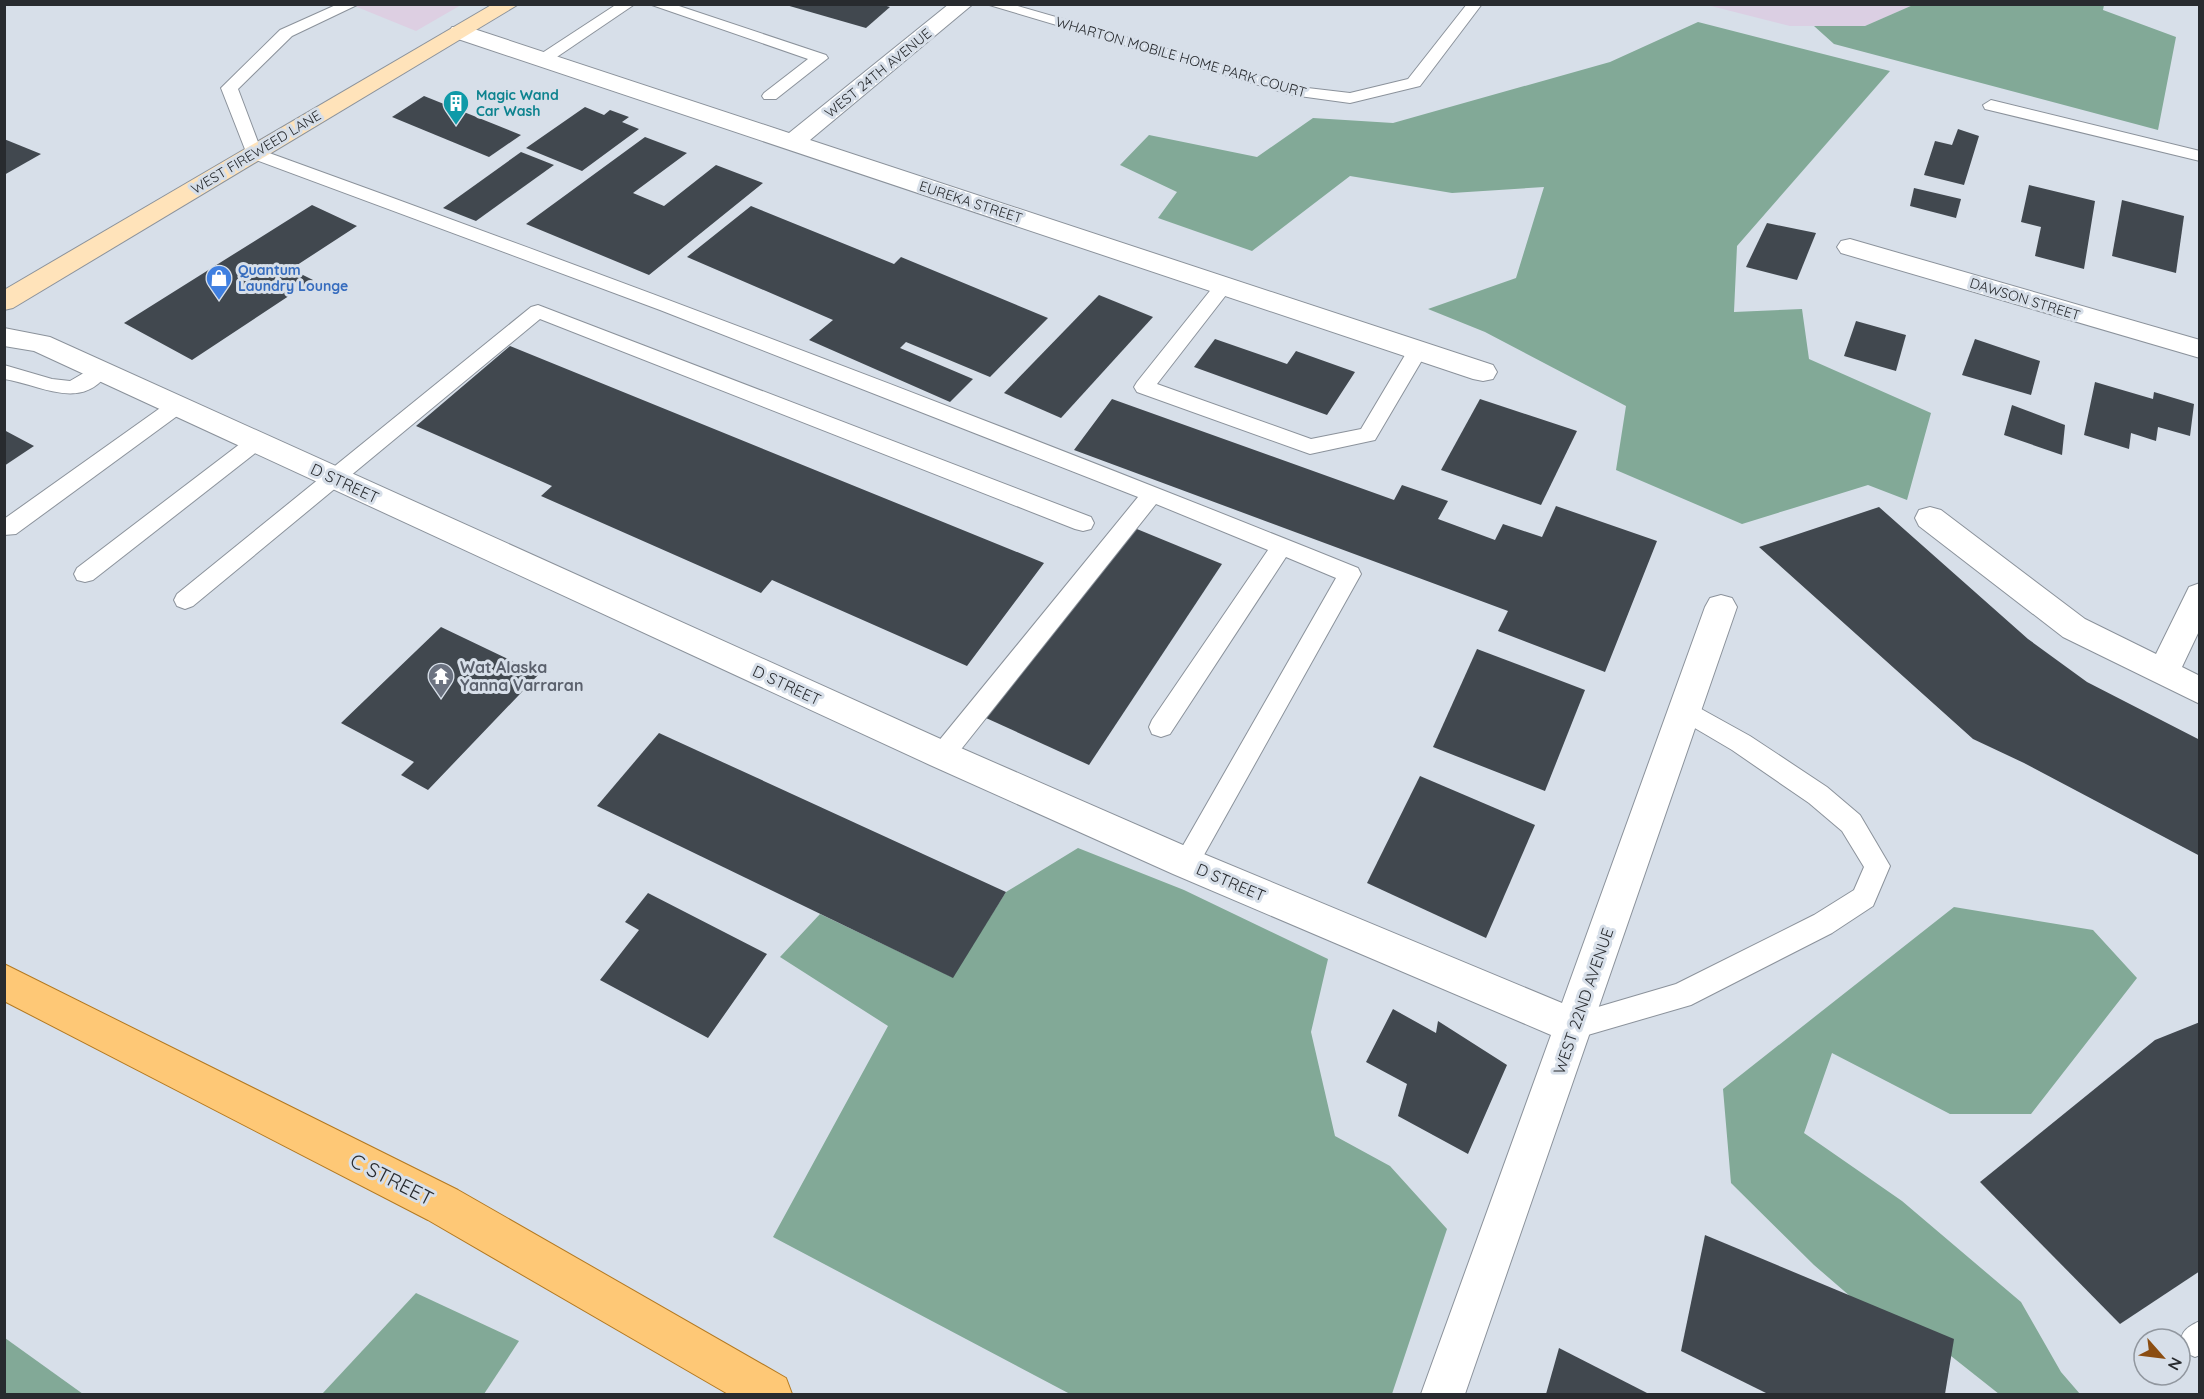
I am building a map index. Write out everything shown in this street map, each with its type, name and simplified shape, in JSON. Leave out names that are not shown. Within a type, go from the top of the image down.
[{"type":"main road","name":"WEST FIREWEED LANE","points":[[4,302],[509,4]]},
{"type":"main road","name":"C STREET","points":[[4,981],[443,1205],[770,1395]]},
{"type":"street","name":"WEST 24TH AVENUE","points":[[793,142],[963,4]]},
{"type":"street","name":"EUREKA STREET","points":[[460,32],[1483,372]]},
{"type":"street","name":"DAWSON STREET","points":[[1850,247],[2199,349]]},
{"type":"street","name":"D STREET","points":[[4,337],[40,344],[942,756],[1186,863],[1574,1026]]},
{"type":"street","points":[[1930,518],[2074,628],[2199,691]]},
{"type":"street","points":[[2163,672],[2199,595]]},
{"type":"street","name":"WEST 22ND AVENUE","points":[[1443,1395],[1721,607]]},
{"type":"lane","points":[[352,4],[286,33],[230,88],[254,153],[522,250],[1153,493],[1350,574],[1186,863]]},
{"type":"lane","points":[[542,60],[628,4]]},
{"type":"lane","points":[[656,4],[820,58],[770,96]]},
{"type":"lane","name":"WHARTON MOBILE HOME PARK COURT","points":[[993,4],[1298,92],[1350,98],[1414,83],[1475,4]]},
{"type":"lane","points":[[1991,105],[2199,156]]},
{"type":"lane","points":[[1224,286],[1144,387],[1310,447],[1368,435],[1418,351]]},
{"type":"lane","points":[[185,600],[336,479],[538,311],[1083,523]]},
{"type":"lane","points":[[4,372],[20,373],[52,386],[78,385],[99,370]]},
{"type":"lane","points":[[8,528],[177,406]]},
{"type":"lane","points":[[85,574],[256,442]]},
{"type":"lane","points":[[942,756],[1153,493]]},
{"type":"lane","points":[[1161,727],[1282,546]]},
{"type":"lane","points":[[1574,1026],[1681,996],[1823,924],[1864,898],[1877,866],[1851,823],[1818,795],[1741,743],[1684,710]]},
{"type":"shaded area","points":[[352,5],[461,5],[416,31]]},
{"type":"shaded area","points":[[1707,5],[1913,5],[1865,26],[1790,26]]},
{"type":"green space","points":[[1913,5],[2104,5],[2103,10],[2176,37],[2158,130],[1834,44],[1814,26],[1865,26]]},
{"type":"green space","points":[[1698,22],[1890,71],[1737,246],[1734,312],[1802,309],[1809,359],[1931,413],[1907,500],[1868,485],[1742,524],[1616,470],[1626,406],[1485,332],[1428,309],[1516,278],[1544,187],[1452,193],[1350,176],[1252,251],[1158,218],[1177,192],[1120,165],[1149,135],[1257,157],[1313,118],[1393,123],[1610,62]]},
{"type":"green space","points":[[1078,848],[1184,890],[1328,959],[1311,1032],[1335,1136],[1390,1166],[1447,1229],[1392,1394],[1070,1394],[773,1237],[888,1026],[780,957],[820,914],[952,977],[1006,892]]},
{"type":"green space","points":[[1954,907],[2093,930],[2137,978],[2031,1114],[1950,1114],[1832,1053],[1804,1133],[1902,1201],[2021,1302],[2061,1372],[2080,1394],[1999,1394],[1927,1337],[1873,1316],[1814,1265],[1731,1183],[1723,1089]]},
{"type":"green space","points":[[416,1293],[519,1341],[484,1394],[322,1394]]},
{"type":"green space","points":[[5,1338],[83,1394],[5,1394]]},
{"type":"building","points":[[880,4],[890,7],[866,28],[786,5]]},
{"type":"building","name":"Magic Wand Car Wash","points":[[424,96],[521,135],[489,157],[392,117]]},
{"type":"building","points":[[585,107],[604,115],[610,110],[629,117],[622,122],[639,129],[582,171],[526,148]]},
{"type":"building","points":[[1958,129],[1979,136],[1964,185],[1924,175],[1935,141],[1952,145]]},
{"type":"building","points":[[645,137],[687,153],[633,193],[664,206],[716,165],[763,183],[649,275],[526,224]]},
{"type":"building","points":[[4,139],[41,154],[4,175]]},
{"type":"building","points":[[521,152],[554,165],[476,221],[443,208]]},
{"type":"building","points":[[2029,185],[2095,201],[2084,269],[2035,256],[2041,227],[2021,222]]},
{"type":"building","points":[[1914,188],[1961,199],[1956,218],[1910,206]]},
{"type":"building","points":[[2122,200],[2184,216],[2176,273],[2112,256]]},
{"type":"building","name":"Quantum Laundry Lounge","points":[[312,205],[357,226],[291,269],[313,280],[192,360],[124,323]]},
{"type":"building","points":[[751,206],[894,264],[901,257],[1048,318],[990,377],[906,342],[900,348],[973,379],[950,402],[809,340],[833,320],[687,257]]},
{"type":"building","points":[[1767,223],[1816,233],[1797,280],[1746,267]]},
{"type":"building","points":[[1099,295],[1153,317],[1061,418],[1004,393]]},
{"type":"building","points":[[1856,321],[1906,335],[1896,371],[1844,356]]},
{"type":"building","points":[[1215,339],[1287,364],[1296,351],[1355,372],[1327,415],[1194,367]]},
{"type":"building","points":[[1975,339],[2040,361],[2031,395],[1962,375]]},
{"type":"building","points":[[510,346],[1044,563],[967,666],[772,580],[761,593],[541,496],[552,486],[416,426]]},
{"type":"building","points":[[2095,382],[2153,399],[2154,392],[2194,404],[2190,436],[2158,427],[2156,441],[2131,433],[2129,449],[2084,435]]},
{"type":"building","points":[[1112,399],[1394,500],[1402,485],[1448,501],[1438,519],[1495,540],[1503,524],[1542,537],[1556,506],[1657,541],[1605,672],[1498,631],[1508,611],[1074,450]]},
{"type":"building","points":[[1480,399],[1577,431],[1541,505],[1441,470]]},
{"type":"building","points":[[2012,405],[2065,425],[2062,455],[2004,435]]},
{"type":"building","points":[[4,430],[34,446],[4,466]]},
{"type":"building","points":[[1879,507],[2028,639],[2087,682],[2200,740],[2200,856],[2024,763],[1973,739],[1759,547]]},
{"type":"building","points":[[1132,527],[1222,564],[1089,765],[986,718]]},
{"type":"building","name":"Wat Alaska Yanna Varraran","points":[[441,627],[539,674],[428,790],[401,775],[414,762],[341,723]]},
{"type":"building","points":[[1477,649],[1585,690],[1545,791],[1433,747]]},
{"type":"building","points":[[659,733],[1006,892],[953,978],[597,806]]},
{"type":"building","points":[[1420,776],[1535,825],[1486,938],[1367,883]]},
{"type":"building","points":[[648,893],[767,954],[708,1038],[600,980],[639,930],[625,922]]},
{"type":"building","points":[[1393,1009],[1436,1033],[1438,1021],[1507,1065],[1468,1154],[1398,1116],[1407,1084],[1366,1062]]},
{"type":"building","points":[[2200,1022],[2200,1271],[2120,1324],[1980,1182],[2155,1040]]},
{"type":"building","points":[[1705,1235],[1954,1339],[1945,1394],[1768,1394],[1681,1351]]},
{"type":"building","points":[[1559,1348],[1649,1394],[1546,1394]]},
{"type":"place","name":"Magic Wand Car Wash","points":[[456,126]]},
{"type":"place","name":"Quantum Laundry Lounge","points":[[219,301]]},
{"type":"place","name":"Wat Alaska Yanna Varraran","points":[[441,699]]}]
